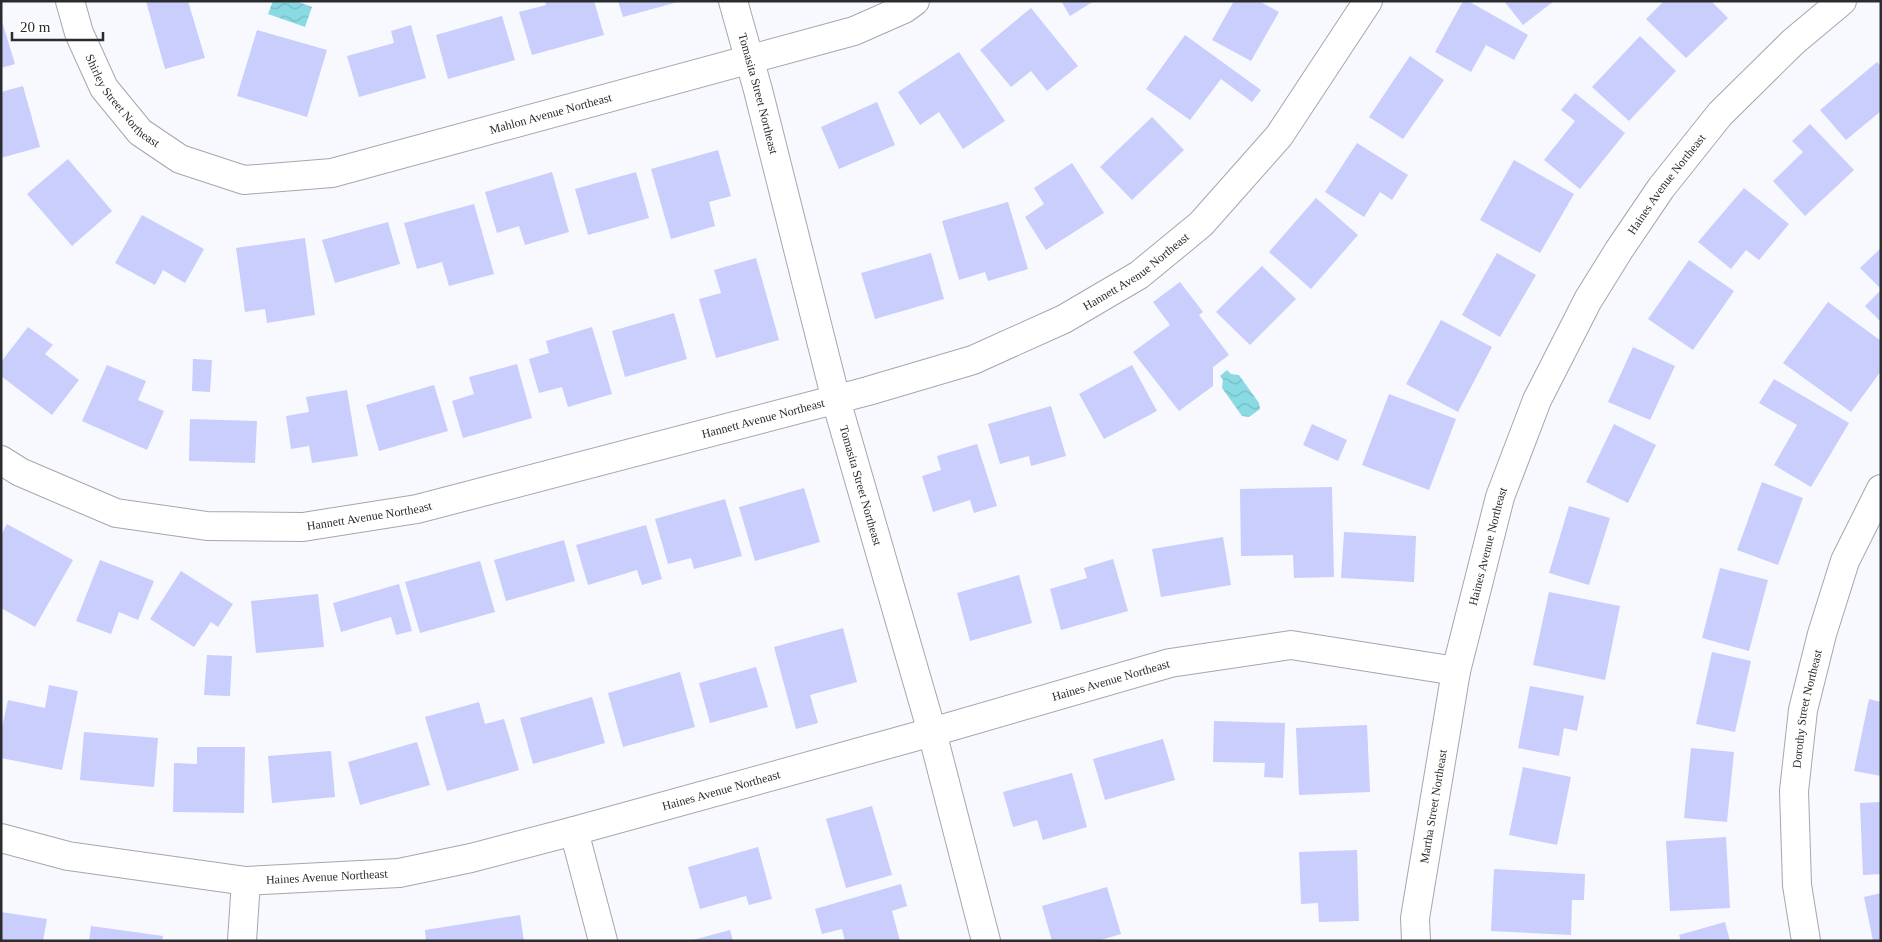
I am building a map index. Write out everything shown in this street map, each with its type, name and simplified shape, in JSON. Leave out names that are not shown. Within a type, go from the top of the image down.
[{"type":"street","name":"Shirley Street Northeast","points":[[70,1],[78,34],[104,88],[140,132],[180,159]]},
{"type":"street","name":"Tomasita Street Northeast","points":[[734,1],[836,400],[932,732],[986,941]]},
{"type":"street","name":"Mahlon Avenue Northeast","points":[[180,159],[244,180],[332,173],[854,31],[904,9],[915,1]]},
{"type":"street","name":"Hannett Avenue Northeast","points":[[11,466],[116,513],[207,526],[303,527],[418,509],[836,400],[973,360],[1064,319],[1139,275],[1201,224],[1279,136],[1368,1]]},
{"type":"street","name":"Haines Avenue Northeast","points":[[1,838],[68,856],[246,881],[399,873],[471,858],[574,830],[932,732],[1170,663],[1291,645],[1456,671],[1500,497],[1537,400],[1588,300],[1661,188],[1720,114],[1793,42],[1842,1]]},
{"type":"street","name":"Dorothy Street Northeast","points":[[1806,941],[1796,885],[1794,791],[1803,710],[1822,634],[1845,561],[1881,489]]},
{"type":"street","name":"Martha Street Northeast","points":[[1416,941],[1415,918],[1456,671]]},
{"type":"street","points":[[574,830],[603,941]]},
{"type":"street","points":[[242,941],[246,881]]},
{"type":"water","points":[[273,1],[296,1],[312,7],[305,27],[268,14]]},
{"type":"water","points":[[1227,370],[1231,374],[1239,375],[1259,403],[1260,409],[1249,417],[1242,416],[1222,388],[1223,380],[1220,376]]},
{"type":"building","points":[[146,1],[188,1],[205,58],[165,69]]},
{"type":"building","points":[[545,1],[594,1],[604,35],[532,55],[519,12],[546,5]]},
{"type":"building","points":[[618,1],[678,1],[678,2],[623,17]]},
{"type":"building","points":[[1061,1],[1094,1],[1070,16]]},
{"type":"building","points":[[1234,1],[1259,1],[1279,12],[1251,61],[1212,40]]},
{"type":"building","points":[[1463,1],[1468,1],[1528,35],[1514,60],[1486,45],[1471,72],[1435,52]]},
{"type":"building","points":[[1504,1],[1554,1],[1523,25]]},
{"type":"building","points":[[1664,1],[1711,1],[1728,18],[1686,58],[1646,19]]},
{"type":"building","points":[[1031,8],[1078,66],[1047,91],[1031,71],[1011,87],[980,50]]},
{"type":"building","points":[[502,16],[515,60],[448,79],[436,35]]},
{"type":"building","points":[[1,18],[15,64],[1,68]]},
{"type":"building","points":[[411,25],[426,78],[359,97],[347,56],[394,43],[391,31]]},
{"type":"building","points":[[257,30],[327,50],[307,117],[237,96]]},
{"type":"building","points":[[1185,35],[1261,90],[1252,102],[1221,79],[1190,120],[1146,89]]},
{"type":"building","points":[[1640,36],[1676,71],[1629,121],[1592,87]]},
{"type":"building","points":[[959,52],[1005,121],[963,149],[939,112],[920,125],[898,92]]},
{"type":"building","points":[[1410,56],[1444,80],[1403,139],[1369,117]]},
{"type":"building","points":[[1877,62],[1881,66],[1881,111],[1846,140],[1820,110]]},
{"type":"building","points":[[23,86],[40,147],[1,158],[1,92]]},
{"type":"building","points":[[1575,93],[1625,133],[1580,189],[1544,160],[1575,121],[1561,110]]},
{"type":"building","points":[[877,102],[895,145],[839,169],[821,127]]},
{"type":"building","points":[[1152,117],[1184,150],[1132,200],[1100,167]]},
{"type":"building","points":[[1810,124],[1854,170],[1805,216],[1773,181],[1803,152],[1792,141]]},
{"type":"building","points":[[1357,143],[1408,175],[1392,200],[1380,192],[1364,217],[1325,192]]},
{"type":"building","points":[[718,150],[731,196],[709,202],[715,226],[671,239],[651,169]]},
{"type":"building","points":[[68,159],[112,211],[72,246],[27,194]]},
{"type":"building","points":[[1514,160],[1574,194],[1540,253],[1480,220]]},
{"type":"building","points":[[1072,163],[1104,213],[1046,250],[1025,217],[1044,204],[1034,188]]},
{"type":"building","points":[[552,172],[569,232],[525,245],[519,226],[497,233],[485,192]]},
{"type":"building","points":[[636,172],[649,218],[588,235],[575,189]]},
{"type":"building","points":[[1744,188],[1789,224],[1759,260],[1746,250],[1731,269],[1698,242]]},
{"type":"building","points":[[1316,198],[1358,235],[1311,289],[1269,252]]},
{"type":"building","points":[[1008,202],[1028,269],[988,281],[985,272],[959,280],[942,221]]},
{"type":"building","points":[[474,204],[494,274],[449,286],[442,262],[417,269],[404,223]]},
{"type":"building","points":[[142,215],[204,249],[185,283],[163,270],[155,285],[115,263]]},
{"type":"building","points":[[388,222],[400,264],[335,283],[322,240]]},
{"type":"building","points":[[305,238],[315,315],[267,323],[265,309],[245,312],[236,248]]},
{"type":"building","points":[[1881,248],[1881,289],[1860,268]]},
{"type":"building","points":[[931,253],[944,299],[875,319],[861,273]]},
{"type":"building","points":[[1497,253],[1536,275],[1500,337],[1462,315]]},
{"type":"building","points":[[756,258],[779,340],[716,358],[699,299],[721,293],[714,270]]},
{"type":"building","points":[[1689,260],[1734,291],[1693,350],[1648,319]]},
{"type":"building","points":[[1262,266],[1296,299],[1250,345],[1216,312]]},
{"type":"building","points":[[1180,282],[1203,312],[1199,315],[1229,355],[1213,367],[1213,386],[1179,411],[1133,352],[1170,325],[1153,302]]},
{"type":"building","points":[[1881,290],[1881,322],[1865,306]]},
{"type":"building","points":[[1828,302],[1881,341],[1881,371],[1851,412],[1783,363]]},
{"type":"building","points":[[674,313],[687,359],[625,377],[612,331]]},
{"type":"building","points":[[1441,320],[1492,347],[1458,412],[1406,384]]},
{"type":"building","points":[[28,327],[53,345],[45,354],[79,380],[52,415],[1,376],[1,362]]},
{"type":"building","points":[[592,327],[612,394],[568,407],[562,387],[539,393],[529,359],[549,353],[546,341]]},
{"type":"building","points":[[1633,347],[1675,366],[1650,420],[1608,402]]},
{"type":"building","points":[[193,359],[212,360],[210,392],[192,391]]},
{"type":"building","points":[[517,364],[532,418],[463,438],[452,401],[474,394],[469,377]]},
{"type":"building","points":[[107,365],[146,381],[138,400],[164,411],[147,450],[82,421]]},
{"type":"building","points":[[1132,365],[1157,411],[1104,439],[1079,394]]},
{"type":"building","points":[[1774,379],[1849,423],[1811,487],[1774,465],[1797,425],[1759,403]]},
{"type":"building","points":[[434,385],[448,431],[379,451],[366,405]]},
{"type":"building","points":[[347,390],[358,456],[312,463],[309,446],[291,449],[286,416],[309,412],[306,397]]},
{"type":"building","points":[[1389,394],[1456,419],[1429,490],[1362,465]]},
{"type":"building","points":[[1051,406],[1066,456],[1031,466],[1029,456],[1000,464],[988,424]]},
{"type":"building","points":[[190,419],[257,421],[255,463],[189,461]]},
{"type":"building","points":[[1312,424],[1347,440],[1338,461],[1303,445]]},
{"type":"building","points":[[1614,424],[1656,445],[1628,503],[1586,482]]},
{"type":"building","points":[[977,444],[997,506],[974,513],[970,500],[933,512],[922,476],[941,470],[937,456]]},
{"type":"building","points":[[1762,482],[1803,498],[1778,565],[1737,550]]},
{"type":"building","points":[[1332,487],[1334,577],[1294,578],[1293,555],[1241,556],[1240,489]]},
{"type":"building","points":[[804,488],[820,542],[755,561],[739,507]]},
{"type":"building","points":[[725,499],[742,556],[694,569],[691,558],[668,564],[655,519]]},
{"type":"building","points":[[1569,506],[1610,518],[1589,585],[1549,573]]},
{"type":"building","points":[[7,524],[73,560],[35,627],[1,608],[1,535]]},
{"type":"building","points":[[646,525],[662,579],[642,585],[637,570],[588,585],[576,545]]},
{"type":"building","points":[[1344,532],[1416,536],[1414,582],[1341,578]]},
{"type":"building","points":[[1223,537],[1231,585],[1161,597],[1152,549]]},
{"type":"building","points":[[564,540],[575,581],[506,601],[494,560]]},
{"type":"building","points":[[1113,559],[1128,611],[1061,630],[1050,589],[1087,578],[1084,568]]},
{"type":"building","points":[[100,560],[154,581],[138,620],[119,612],[111,634],[76,621]]},
{"type":"building","points":[[480,561],[495,612],[420,633],[405,582]]},
{"type":"building","points":[[1720,568],[1768,580],[1749,651],[1702,638]]},
{"type":"building","points":[[181,571],[233,604],[218,627],[211,622],[194,647],[150,619]]},
{"type":"building","points":[[1019,575],[1032,623],[970,641],[957,593]]},
{"type":"building","points":[[399,584],[412,631],[396,635],[391,617],[341,632],[333,603]]},
{"type":"building","points":[[1549,592],[1620,606],[1605,680],[1533,665]]},
{"type":"building","points":[[318,594],[324,647],[256,653],[251,601]]},
{"type":"building","points":[[843,628],[857,682],[810,695],[818,723],[796,729],[774,647]]},
{"type":"building","points":[[1712,652],[1751,661],[1735,732],[1696,724]]},
{"type":"building","points":[[207,655],[232,656],[230,696],[204,695]]},
{"type":"building","points":[[756,667],[768,707],[710,723],[699,683]]},
{"type":"building","points":[[680,672],[695,727],[623,747],[608,693]]},
{"type":"building","points":[[49,685],[78,691],[62,770],[1,758],[1,732],[8,700],[45,708]]},
{"type":"building","points":[[1530,686],[1584,696],[1577,731],[1564,728],[1559,756],[1518,748]]},
{"type":"building","points":[[592,697],[605,743],[533,764],[520,718]]},
{"type":"building","points":[[1869,699],[1881,702],[1881,776],[1854,771]]},
{"type":"building","points":[[479,702],[485,724],[504,719],[519,770],[447,791],[425,717]]},
{"type":"building","points":[[1214,721],[1285,723],[1283,778],[1264,777],[1265,763],[1213,762]]},
{"type":"building","points":[[1367,725],[1370,792],[1299,795],[1296,728]]},
{"type":"building","points":[[84,732],[158,738],[154,787],[80,780]]},
{"type":"building","points":[[1163,739],[1175,780],[1105,800],[1093,759]]},
{"type":"building","points":[[417,742],[430,785],[360,805],[348,762]]},
{"type":"building","points":[[197,747],[245,747],[244,813],[173,812],[174,763],[197,764]]},
{"type":"building","points":[[1691,748],[1734,752],[1727,822],[1684,818]]},
{"type":"building","points":[[331,751],[335,797],[272,803],[268,756]]},
{"type":"building","points":[[1523,767],[1571,777],[1557,845],[1509,835]]},
{"type":"building","points":[[1072,773],[1087,827],[1043,840],[1037,820],[1013,827],[1003,792]]},
{"type":"building","points":[[1881,802],[1881,874],[1863,875],[1860,803]]},
{"type":"building","points":[[872,806],[892,875],[846,888],[826,819]]},
{"type":"building","points":[[1726,837],[1730,908],[1670,911],[1666,841]]},
{"type":"building","points":[[758,847],[772,899],[749,905],[746,896],[700,909],[688,867]]},
{"type":"building","points":[[1357,850],[1359,921],[1319,922],[1318,903],[1301,904],[1299,852]]},
{"type":"building","points":[[1494,869],[1585,874],[1584,900],[1572,900],[1571,935],[1491,931]]},
{"type":"building","points":[[901,884],[907,906],[892,911],[900,941],[845,941],[842,929],[822,934],[815,909]]},
{"type":"building","points":[[1107,887],[1121,934],[1097,941],[1052,941],[1042,906]]},
{"type":"building","points":[[1881,893],[1881,941],[1873,941],[1864,897]]},
{"type":"building","points":[[1,912],[47,919],[43,941],[1,941]]},
{"type":"building","points":[[520,915],[524,941],[426,941],[425,930]]},
{"type":"building","points":[[1725,922],[1730,941],[1681,941],[1679,935]]},
{"type":"building","points":[[91,926],[163,936],[162,941],[89,941]]},
{"type":"building","points":[[730,930],[733,941],[693,941],[693,940]]}]
